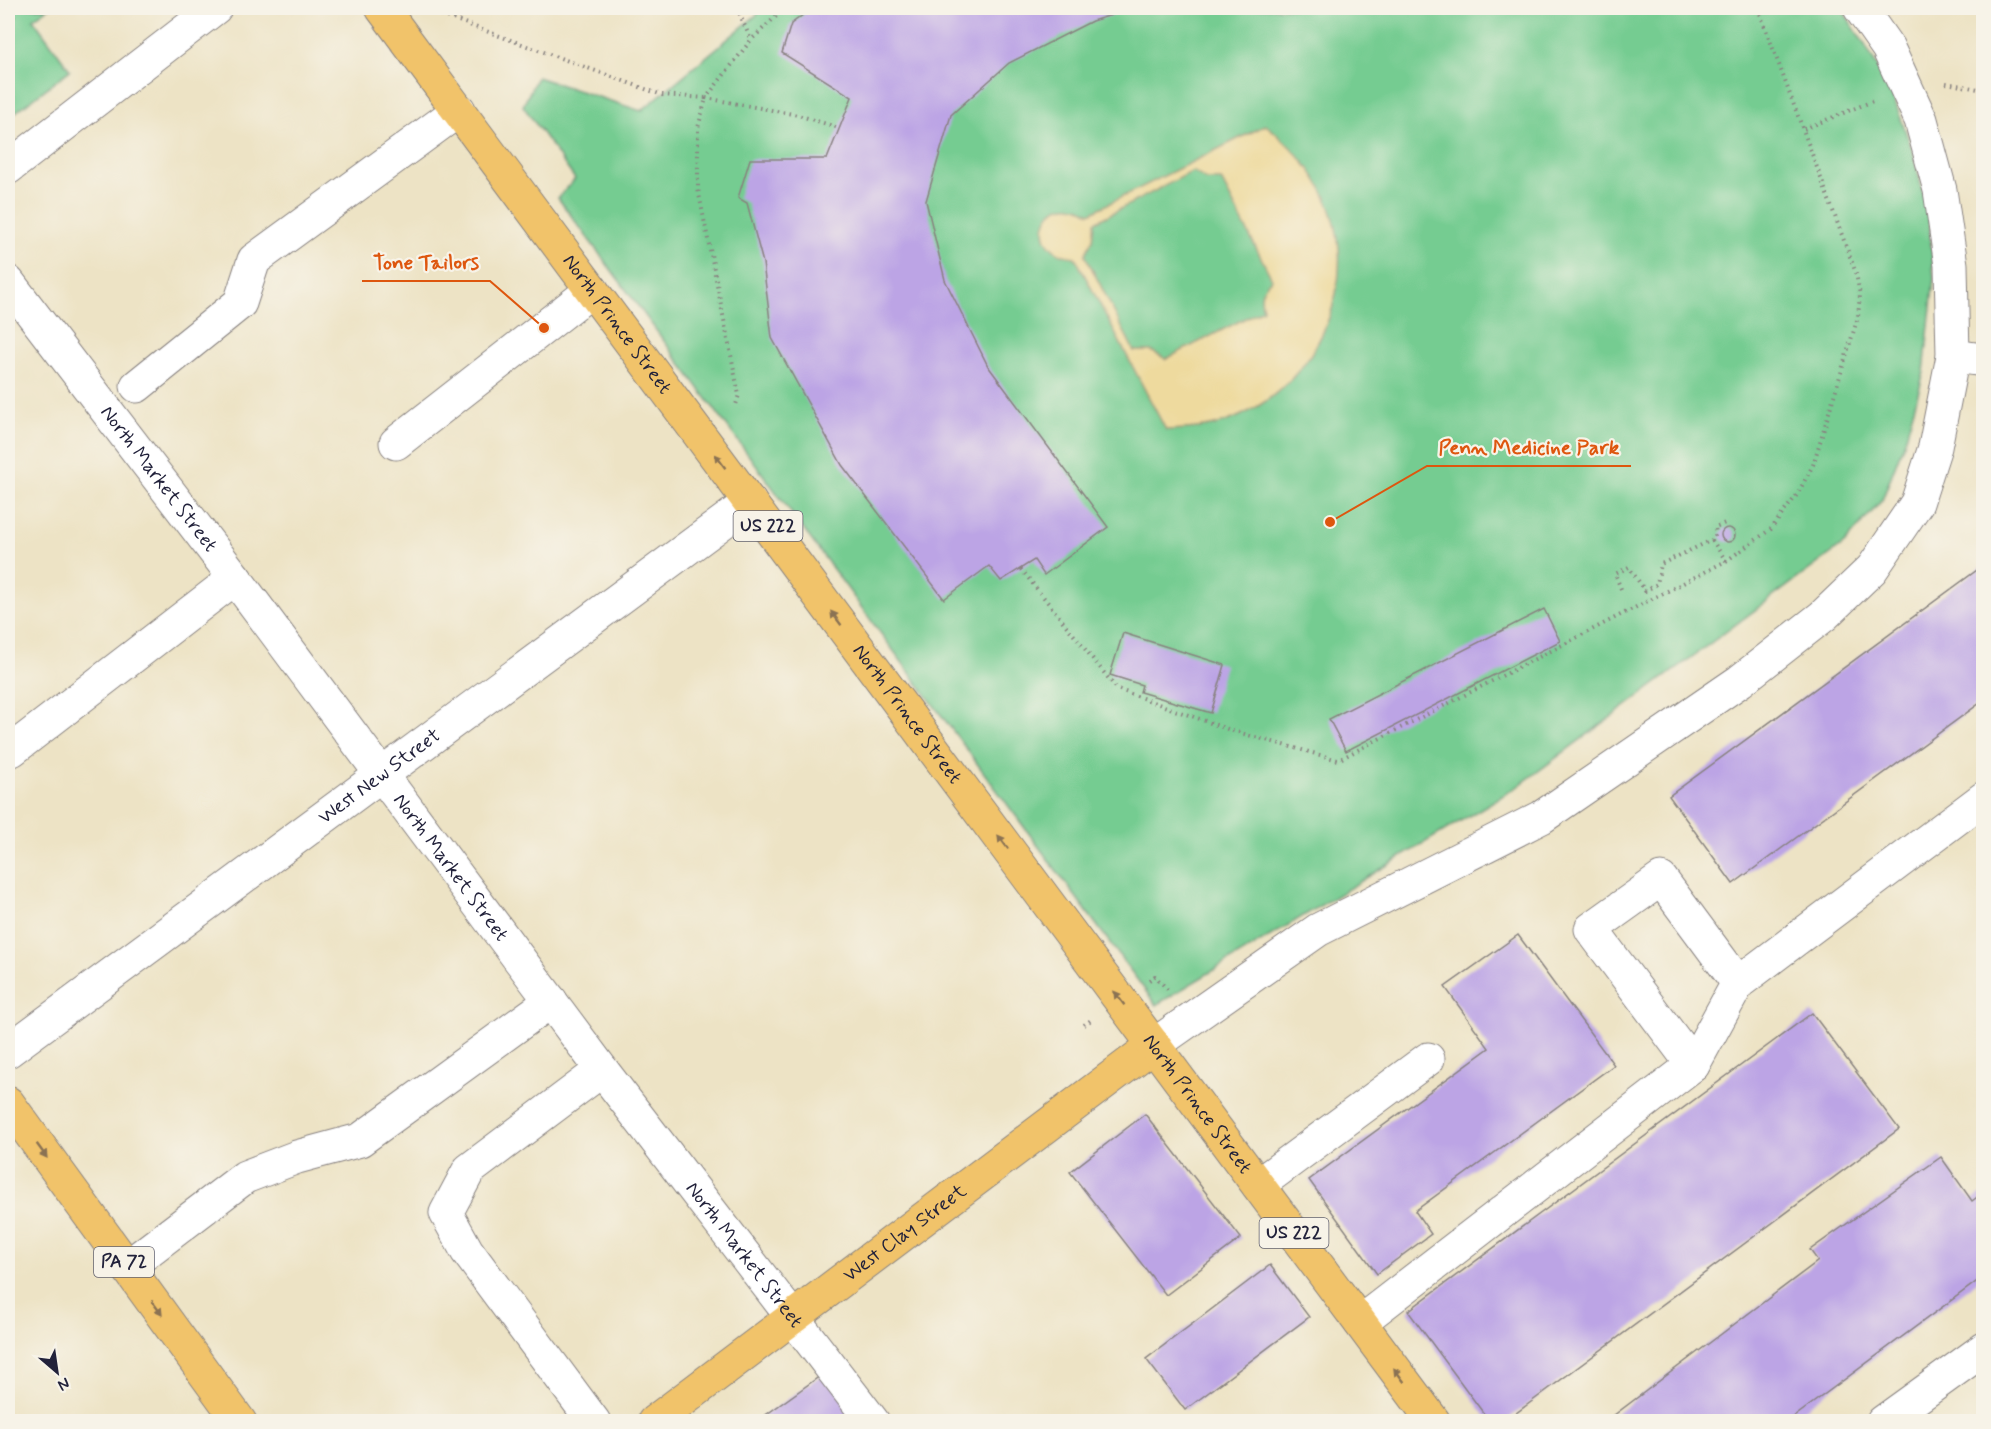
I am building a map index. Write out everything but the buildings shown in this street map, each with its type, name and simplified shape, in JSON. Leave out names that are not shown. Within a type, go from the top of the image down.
[{"type":"main road","name":"North Prince Street","points":[[382,8],[1434,1422]]},
{"type":"main road","name":"West Clay Street","points":[[654,1422],[1154,1045]]},
{"type":"main road","name":"PA 72","points":[[8,1103],[240,1422]]},
{"type":"street","points":[[8,168],[215,8]]},
{"type":"street","points":[[1154,1045],[1318,930],[1542,817],[1740,681],[1823,616],[1872,569],[1917,503],[1968,358],[1938,181],[1922,120],[1888,48],[1860,8]]},
{"type":"street","points":[[136,386],[240,303],[254,260],[459,110]]},
{"type":"street","name":"North Market Street","points":[[8,282],[235,578],[602,1070],[873,1422]]},
{"type":"street","points":[[396,443],[592,290]]},
{"type":"street","name":"West New Street","points":[[8,1051],[750,502]]},
{"type":"street","points":[[12,750],[235,578]]},
{"type":"street","points":[[1360,1322],[1693,1065],[1738,983],[1983,798]]},
{"type":"street","points":[[1693,1065],[1591,929],[1661,879],[1738,983]]},
{"type":"street","points":[[127,1267],[245,1177],[297,1157],[360,1140],[551,1001]]},
{"type":"street","points":[[1258,1185],[1428,1059]]},
{"type":"street","points":[[594,1422],[467,1251],[446,1213],[469,1170],[602,1070]]},
{"type":"street","points":[[1883,1422],[1983,1349]]},
{"type":"path","points":[[8,34],[16,8]]},
{"type":"path","points":[[737,8],[751,40]]},
{"type":"path","points":[[735,408],[740,395],[698,189],[698,128],[706,98],[751,40],[785,8]]},
{"type":"path","points":[[1021,569],[1117,689],[1230,730],[1338,760],[1726,561],[1771,529],[1797,495],[1813,465],[1858,317],[1860,295],[1856,273],[1758,8]]},
{"type":"path","points":[[442,15],[662,95],[706,98],[798,115],[839,128]]},
{"type":"path","points":[[1804,129],[1874,100]]},
{"type":"path","points":[[1621,590],[1615,574],[1629,567],[1645,591],[1657,584],[1661,564],[1712,540],[1716,534],[1715,527],[1728,522]]},
{"type":"path","points":[[1712,540],[1726,561]]},
{"type":"path","points":[[1084,1025],[1155,976],[1168,990],[1177,984]]},
{"type":"green space","points":[[8,8],[49,8],[33,19],[70,70],[8,118]]},
{"type":"green space","points":[[765,8],[1841,8],[1892,94],[1913,152],[1929,219],[1934,278],[1924,372],[1905,440],[1882,500],[1844,544],[1517,787],[1156,1005],[558,198],[575,179],[523,106],[537,77],[641,111]]},
{"type":"sand","points":[[1266,125],[1309,168],[1320,186],[1334,220],[1339,256],[1336,291],[1326,325],[1309,357],[1286,384],[1258,406],[1218,424],[1166,430],[1075,257],[1059,253],[1049,244],[1045,234],[1045,223],[1051,213],[1061,207],[1074,206],[1090,213]],"holes":[[[1193,171],[1206,180],[1221,180],[1272,279],[1262,292],[1263,309],[1166,359],[1151,351],[1134,351],[1085,255],[1093,239],[1095,222]]]},
{"type":"place","name":"Tone Tailors","points":[[544,328]]},
{"type":"place","name":"Penn Medicine Park","points":[[1330,522]]}]
